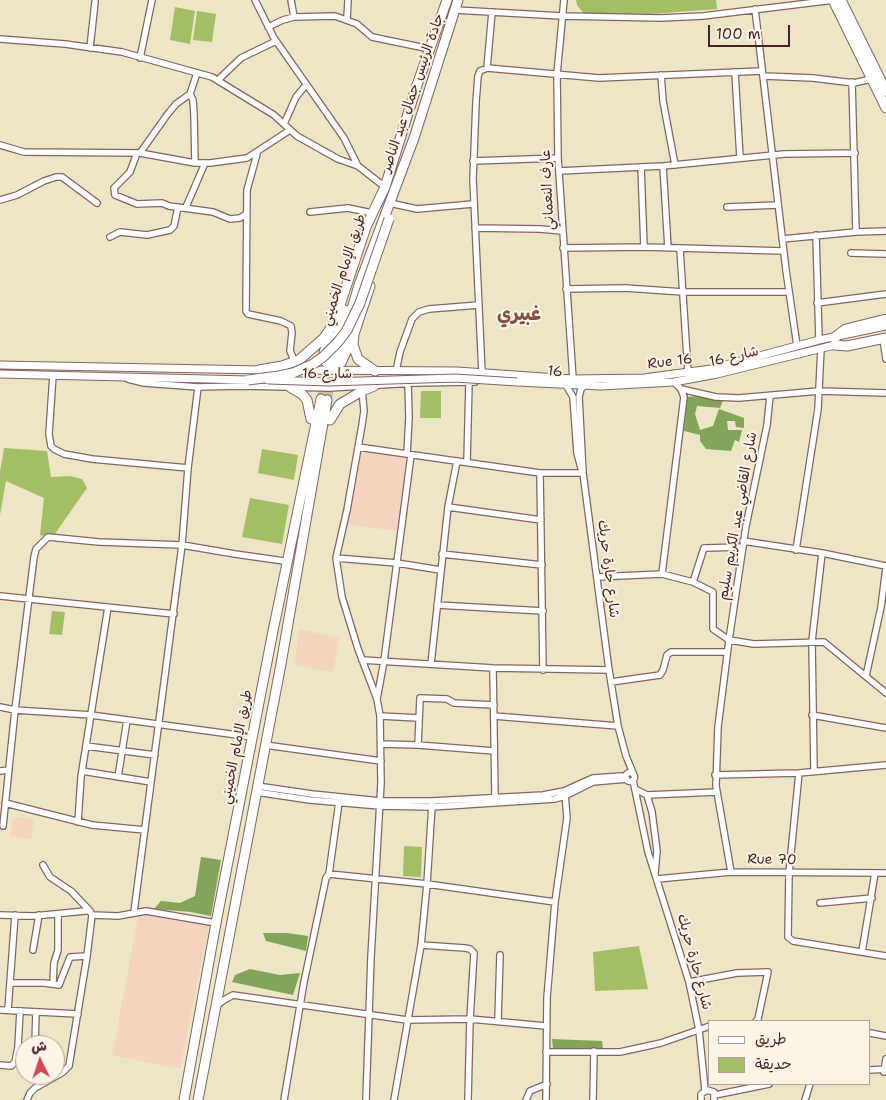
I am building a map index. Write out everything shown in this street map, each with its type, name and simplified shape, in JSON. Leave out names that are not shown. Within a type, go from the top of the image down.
[{"type":"highway","name":"جادة الرئيس جمال عبد الناصر","points":[[392,204],[458,0]]},
{"type":"highway","points":[[834,0],[886,108]]},
{"type":"highway","points":[[841,0],[886,91]]},
{"type":"highway","name":"جادة الرئيس جمال عبد الناصر","points":[[384,189],[446,3]]},
{"type":"highway","points":[[384,189],[362,238],[325,350],[325,362],[341,363],[346,356],[386,239],[392,204]]},
{"type":"highway","name":"طريق الإمام الخميني","points":[[384,189],[343,313],[334,359],[359,285],[392,204]]},
{"type":"highway","points":[[248,380],[293,373],[324,357],[338,342],[347,330],[360,303],[392,204]]},
{"type":"highway","points":[[259,370],[295,362],[308,354],[324,338],[337,316]]},
{"type":"highway","points":[[885,337],[847,346],[835,341],[846,328],[886,319]]},
{"type":"highway","points":[[354,334],[353,348],[356,356],[375,371]]},
{"type":"highway","points":[[330,420],[340,404],[362,389],[374,386]]},
{"type":"highway","points":[[290,387],[302,394],[307,400],[311,419]]},
{"type":"highway","points":[[285,576],[284,560],[311,419],[316,399],[320,395],[324,395],[329,396],[332,401],[330,420],[309,531],[300,554]]},
{"type":"highway","name":"طريق الإمام الخميني","points":[[184,1100],[252,737],[324,400],[300,554],[198,1100]]},
{"type":"highway","points":[[268,661],[280,664]]},
{"type":"highway","points":[[221,896],[236,900]]},
{"type":"highway","points":[[190,1100],[196,1059],[196,1035]]},
{"type":"main road","points":[[835,341],[868,334],[886,326]]},
{"type":"main road","points":[[868,334],[885,337]]},
{"type":"main road","name":"Rue 16","points":[[574,382],[644,378],[688,373],[819,340],[835,341]]},
{"type":"main road","name":"شارع 16","points":[[0,365],[482,373],[574,382],[584,386],[674,382],[821,348],[835,341]]},
{"type":"main road","points":[[412,383],[406,378],[408,373],[413,371]]},
{"type":"main road","name":"شارع 16","points":[[0,374],[329,382],[455,378],[534,383]]},
{"type":"main road","name":"16","points":[[534,383],[566,385],[574,382]]},
{"type":"street","points":[[140,58],[152,0]]},
{"type":"street","points":[[254,0],[276,41],[344,138],[358,166],[384,189]]},
{"type":"street","points":[[291,0],[294,17]]},
{"type":"street","points":[[347,19],[348,0]]},
{"type":"street","name":"عارف النعماني","points":[[564,0],[557,74],[558,158],[574,382]]},
{"type":"street","points":[[455,10],[562,16],[661,18],[703,16],[834,0]]},
{"type":"street","points":[[90,48],[95,2]]},
{"type":"street","points":[[755,9],[782,239],[797,346]]},
{"type":"street","points":[[487,68],[492,12]]},
{"type":"street","points":[[268,28],[282,20],[294,17],[335,16],[357,24],[372,37],[430,49]]},
{"type":"street","points":[[0,39],[64,44],[122,52],[218,80],[274,115],[290,130],[338,159],[358,166]]},
{"type":"street","points":[[218,80],[241,58],[276,41]]},
{"type":"street","points":[[482,373],[473,161],[478,76],[480,71],[487,68],[599,78],[735,72],[852,82],[871,79]]},
{"type":"street","points":[[735,72],[740,158]]},
{"type":"street","points":[[197,73],[190,94],[176,104],[138,153],[130,172],[114,188],[115,195],[137,204],[162,203],[212,212],[230,219],[240,218],[246,214]]},
{"type":"street","points":[[661,75],[675,165]]},
{"type":"street","points":[[852,82],[856,232]]},
{"type":"street","points":[[284,124],[296,97],[306,85]]},
{"type":"street","points":[[190,94],[193,100],[195,163]]},
{"type":"street","points":[[0,145],[24,152],[138,153],[205,163],[248,158],[257,154],[290,130]]},
{"type":"street","points":[[257,154],[247,185],[246,311],[248,314],[281,321],[291,326],[290,351],[295,362]]},
{"type":"street","points":[[559,171],[663,166],[772,155],[855,154]]},
{"type":"street","points":[[473,161],[558,158]]},
{"type":"street","points":[[186,208],[205,163]]},
{"type":"street","points":[[663,166],[668,248]]},
{"type":"street","points":[[641,167],[644,247]]},
{"type":"street","points":[[0,200],[17,196],[44,181],[62,177],[97,203]]},
{"type":"street","points":[[392,204],[417,209],[474,204]]},
{"type":"street","points":[[727,206],[778,205]]},
{"type":"street","points":[[110,237],[120,232],[148,235],[170,230],[174,226],[178,207]]},
{"type":"street","points":[[310,212],[348,208],[372,214]]},
{"type":"street","points":[[475,228],[562,231]]},
{"type":"street","points":[[782,239],[886,231]]},
{"type":"street","points":[[816,235],[819,340]]},
{"type":"street","points":[[563,248],[644,247],[784,251]]},
{"type":"street","points":[[680,249],[688,373]]},
{"type":"street","points":[[850,253],[886,254]]},
{"type":"street","points":[[566,289],[625,288],[683,292],[789,292]]},
{"type":"street","points":[[817,303],[886,294]]},
{"type":"street","points":[[396,371],[400,352],[412,319],[419,312],[445,307],[479,305]]},
{"type":"street","points":[[885,337],[886,359]]},
{"type":"street","points":[[796,550],[818,409],[821,348]]},
{"type":"street","points":[[53,375],[49,434],[51,446],[54,449],[64,454],[92,459],[188,468]]},
{"type":"street","name":"شارع 16","points":[[125,377],[137,382],[198,386],[362,389]]},
{"type":"street","points":[[662,574],[684,396],[695,378]]},
{"type":"street","points":[[467,462],[469,382]]},
{"type":"street","points":[[674,382],[681,389],[684,396]]},
{"type":"street","points":[[377,699],[397,563],[409,454],[409,417],[412,383]]},
{"type":"street","points":[[374,386],[412,383],[534,383]]},
{"type":"street","points":[[566,385],[573,397],[578,425]]},
{"type":"street","points":[[134,912],[174,614],[198,386]]},
{"type":"street","points":[[578,425],[579,392],[584,386]]},
{"type":"street","points":[[362,389],[364,411],[347,510],[336,558],[342,597],[362,660],[377,699],[380,716],[380,804],[371,957],[366,1100]]},
{"type":"street","points":[[681,389],[716,397],[739,398],[820,391],[886,393]]},
{"type":"street","name":"شارع القاضي عبد الكريم سليم","points":[[731,872],[715,775],[718,727],[743,544],[767,425],[770,396]]},
{"type":"street","name":"شارع حارة حريك","points":[[578,425],[577,453],[583,472],[608,670],[618,726],[629,777],[635,789],[644,834],[689,982],[698,1030],[705,1090]]},
{"type":"street","points":[[358,448],[540,473],[583,472]]},
{"type":"street","points":[[431,664],[448,507],[457,461]]},
{"type":"street","points":[[540,473],[543,670]]},
{"type":"street","points":[[448,507],[541,520]]},
{"type":"street","points":[[3,826],[4,800],[36,549],[48,537],[98,542],[182,545],[284,560]]},
{"type":"street","points":[[693,582],[704,548],[743,544],[822,553],[886,567],[883,608],[866,676]]},
{"type":"street","points":[[814,772],[812,641],[822,553]]},
{"type":"street","points":[[442,554],[542,565]]},
{"type":"street","points":[[336,558],[397,563],[440,570]]},
{"type":"street","points":[[597,577],[662,574],[693,582],[713,592],[714,629],[729,640],[754,644],[824,642],[886,693]]},
{"type":"street","points":[[0,596],[174,614]]},
{"type":"street","points":[[436,605],[543,611]]},
{"type":"street","points":[[78,822],[82,771],[108,607]]},
{"type":"street","points":[[611,682],[660,675],[667,655],[671,652],[727,652]]},
{"type":"street","points":[[362,660],[493,668],[608,670]]},
{"type":"street","points":[[493,668],[494,798]]},
{"type":"street","points":[[418,744],[420,698],[447,699],[454,703],[494,705]]},
{"type":"street","points":[[0,708],[91,715],[252,737]]},
{"type":"street","points":[[812,715],[886,728]]},
{"type":"street","points":[[380,716],[419,718]]},
{"type":"street","points":[[494,716],[618,726]]},
{"type":"street","points":[[118,776],[127,720]]},
{"type":"street","points":[[381,744],[418,744],[494,751]]},
{"type":"street","points":[[265,745],[381,761]]},
{"type":"street","points":[[86,746],[155,755]]},
{"type":"street","points":[[715,775],[799,773],[886,766]]},
{"type":"street","points":[[0,770],[9,770]]},
{"type":"street","points":[[82,771],[151,782]]},
{"type":"street","points":[[799,773],[789,873],[788,937],[793,941],[886,956]]},
{"type":"street","points":[[257,789],[340,802],[432,804],[544,800],[593,782],[629,777]]},
{"type":"street","points":[[257,789],[312,794],[380,804]]},
{"type":"street","points":[[635,789],[647,795],[717,792]]},
{"type":"street","points":[[432,804],[565,793]]},
{"type":"street","points":[[546,1100],[546,1026],[555,902],[567,818],[565,793]]},
{"type":"street","points":[[647,795],[653,818],[657,851],[655,873]]},
{"type":"street","points":[[4,800],[92,825],[145,830]]},
{"type":"street","points":[[284,1100],[326,878],[329,874],[340,802]]},
{"type":"street","points":[[394,1100],[420,945],[427,884],[432,804]]},
{"type":"street","points":[[27,1100],[30,1093],[64,1072],[69,1066],[87,956],[91,913],[71,891],[50,877],[43,866]]},
{"type":"street","name":"Rue 70","points":[[658,879],[731,872],[886,873]]},
{"type":"street","points":[[862,952],[875,873]]},
{"type":"street","points":[[329,874],[427,884],[555,902]]},
{"type":"street","points":[[820,903],[872,898]]},
{"type":"street","points":[[0,914],[15,916],[91,913],[118,916],[134,912],[150,912],[216,924]]},
{"type":"street","points":[[53,984],[54,962],[58,950],[58,914]]},
{"type":"street","points":[[33,950],[39,915]]},
{"type":"street","points":[[8,1010],[15,916]]},
{"type":"street","points":[[420,945],[473,950],[475,958],[470,1019],[468,1100]]},
{"type":"street","points":[[498,1020],[500,955]]},
{"type":"street","points":[[10,983],[60,984],[63,971],[70,957],[87,956]]},
{"type":"street","points":[[689,982],[737,973],[768,972],[757,1020]]},
{"type":"street","points":[[216,1006],[233,995],[407,1020],[498,1020],[546,1026]]},
{"type":"street","points":[[0,1010],[78,1014]]},
{"type":"street","points":[[0,1064],[11,1066],[15,1062],[18,1047],[20,1011]]},
{"type":"street","points":[[35,1035],[36,1012]]},
{"type":"street","points":[[546,1052],[620,1052],[633,1050],[661,1043],[708,1027]]},
{"type":"street","points":[[871,1033],[886,1036]]},
{"type":"street","points":[[593,1100],[594,1051]]},
{"type":"street","points":[[871,1072],[885,1071],[886,1060]]},
{"type":"street","points":[[526,1100],[530,1091],[547,1084]]},
{"type":"street","points":[[714,1096],[750,1085]]},
{"type":"street","points":[[714,1096],[756,1085]]},
{"type":"street","points":[[805,1100],[810,1085]]},
{"type":"street","points":[[700,1099],[701,1094],[705,1090],[710,1090],[714,1096]]},
{"type":"shaded area","points":[[360,452],[407,457],[397,531],[346,524]]},
{"type":"shaded area","points":[[299,629],[339,638],[333,672],[295,665]]},
{"type":"shaded area","points":[[13,817],[34,819],[31,839],[10,836]]},
{"type":"shaded area","points":[[139,913],[209,925],[180,1069],[112,1055]]},
{"type":"green space","points":[[576,0],[716,0],[717,9],[652,14],[584,14],[577,5]]},
{"type":"green space","points":[[175,7],[195,11],[190,44],[170,40]]},
{"type":"green space","points":[[197,11],[216,14],[212,42],[193,40]]},
{"type":"green space","points":[[421,391],[441,391],[441,418],[420,418]]},
{"type":"green space","points":[[696,396],[723,400],[720,408],[697,406],[695,414],[700,430],[713,426],[719,409],[744,418],[744,428],[736,427],[735,421],[727,421],[728,430],[742,430],[739,442],[735,440],[731,451],[706,449],[700,441],[700,435],[684,431],[687,397]]},
{"type":"green space","points":[[4,448],[47,451],[51,477],[70,476],[82,479],[87,488],[52,538],[40,535],[44,498],[6,481],[0,515],[0,472]]},
{"type":"green space","points":[[262,449],[298,455],[294,480],[258,473]]},
{"type":"green space","points":[[250,498],[289,505],[282,544],[242,537]]},
{"type":"green space","points":[[52,611],[65,612],[62,635],[49,634]]},
{"type":"green space","points":[[404,846],[422,847],[421,877],[403,876]]},
{"type":"green space","points":[[201,857],[221,860],[211,916],[191,912],[154,909],[161,901],[180,903],[195,896]]},
{"type":"green space","points":[[263,933],[287,933],[308,936],[306,951],[266,941]]},
{"type":"green space","points":[[639,946],[648,989],[595,991],[593,952]]},
{"type":"green space","points":[[250,969],[280,975],[300,973],[293,995],[232,982],[235,975]]},
{"type":"green space","points":[[552,1039],[602,1041],[603,1049],[553,1049]]},
{"type":"tunnel","points":[[321,399],[329,363]]},
{"type":"tunnel","points":[[327,400],[336,364]]},
{"type":"district","name":"غبيري","points":[[519,315]]}]
